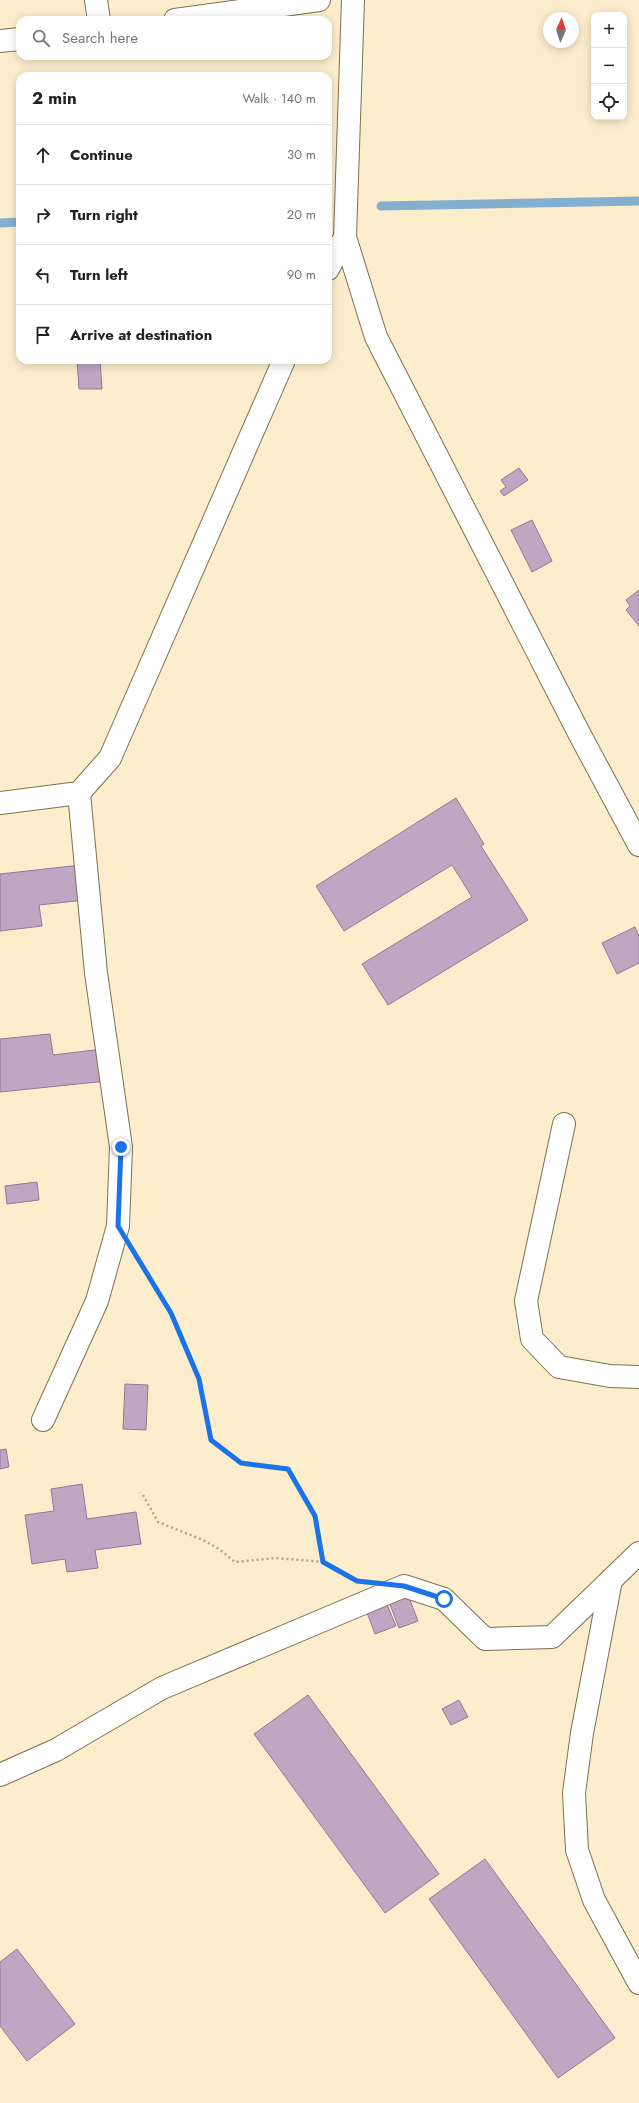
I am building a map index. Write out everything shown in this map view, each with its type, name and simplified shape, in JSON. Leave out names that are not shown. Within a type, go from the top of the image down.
[{"type":"street","points":[[96,0],[98,16]]},
{"type":"street","points":[[204,16],[319,0]]},
{"type":"street","points":[[352,0],[345,237],[376,337],[580,735],[639,845]]},
{"type":"street","points":[[0,41],[16,39]]},
{"type":"street","points":[[332,261],[345,237]]},
{"type":"street","points":[[0,803],[80,793],[110,758],[282,364]]},
{"type":"street","points":[[43,1420],[96,1301],[118,1226],[121,1147],[96,972],[80,793]]},
{"type":"street","points":[[564,1124],[526,1301],[532,1339],[559,1367],[610,1376],[639,1377]]},
{"type":"street","points":[[0,1775],[56,1750],[162,1688],[404,1586],[444,1599],[485,1639],[552,1637],[639,1553]]},
{"type":"street","points":[[611,1580],[582,1733],[574,1793],[577,1850],[594,1900],[639,1983]]},
{"type":"path","points":[[118,1226],[171,1313],[199,1379],[211,1440],[241,1463],[288,1469],[315,1516],[323,1562]]},
{"type":"path","points":[[143,1495],[158,1522],[203,1540],[219,1549],[235,1562],[275,1558],[323,1562],[357,1581]]},
{"type":"building","points":[[77,364],[100,364],[102,389],[79,389]]},
{"type":"building","points":[[519,468],[528,480],[504,496],[500,491],[506,487],[501,480]]},
{"type":"building","points":[[532,520],[552,561],[532,572],[511,530]]},
{"type":"building","points":[[639,590],[639,626],[626,610],[630,606],[626,600]]},
{"type":"building","points":[[456,798],[484,844],[481,846],[528,920],[388,1005],[362,964],[472,897],[452,865],[344,931],[316,886]]},
{"type":"building","points":[[81,865],[85,900],[39,905],[42,926],[0,931],[0,874]]},
{"type":"building","points":[[635,927],[639,936],[639,963],[617,974],[602,943]]},
{"type":"building","points":[[50,1034],[53,1055],[103,1049],[107,1081],[0,1092],[0,1039]]},
{"type":"building","points":[[37,1182],[39,1200],[7,1204],[5,1186]]},
{"type":"building","points":[[125,1384],[148,1385],[146,1430],[123,1429]]},
{"type":"building","points":[[6,1449],[9,1467],[0,1469],[0,1450]]},
{"type":"building","points":[[82,1484],[87,1519],[136,1512],[141,1544],[95,1550],[98,1568],[67,1572],[65,1559],[32,1564],[25,1515],[54,1511],[51,1489]]},
{"type":"building","points":[[408,1595],[418,1621],[399,1628],[389,1602]]},
{"type":"building","points":[[386,1602],[396,1626],[375,1634],[366,1610]]},
{"type":"building","points":[[308,1695],[439,1874],[385,1913],[254,1734]]},
{"type":"building","points":[[459,1700],[468,1717],[451,1725],[442,1709]]},
{"type":"building","points":[[485,1859],[615,2038],[558,2078],[429,1899]]},
{"type":"building","points":[[17,1949],[75,2024],[27,2061],[0,2026],[0,1962]]},
{"type":"waterway","points":[[381,206],[639,201]]},
{"type":"waterway","points":[[0,223],[16,222]]},
{"type":"route","points":[[121,1147],[118,1226],[171,1313],[199,1379],[211,1440],[241,1463],[288,1469],[315,1516],[323,1562],[357,1581],[404,1586],[444,1599]]}]
